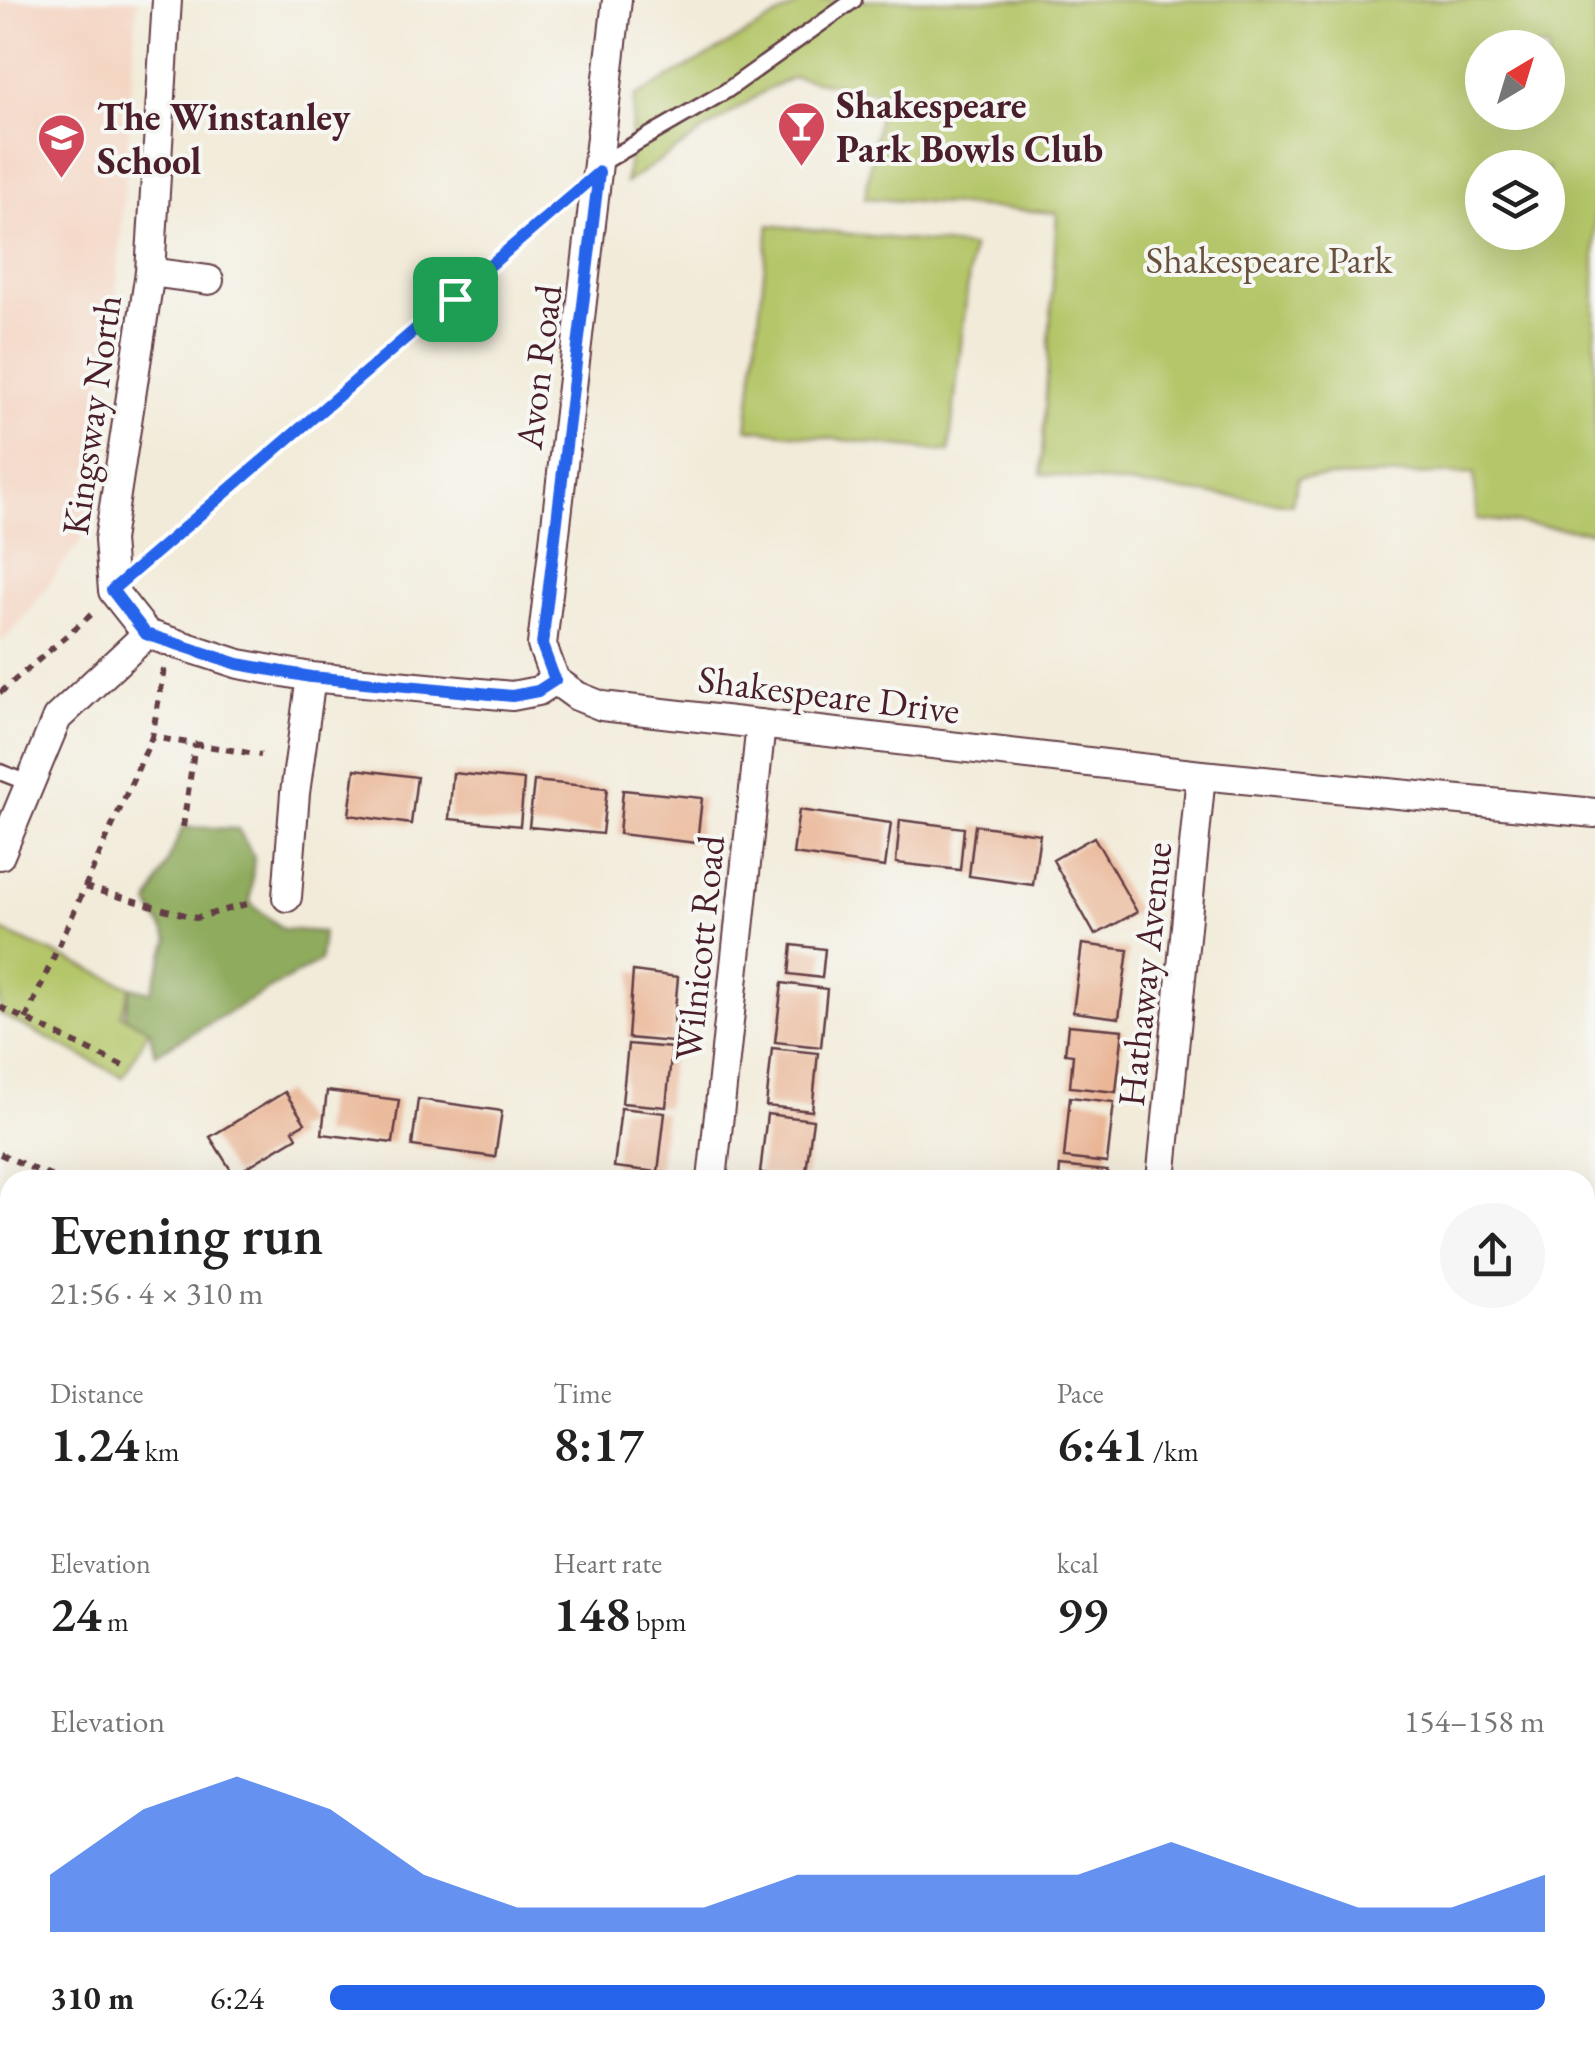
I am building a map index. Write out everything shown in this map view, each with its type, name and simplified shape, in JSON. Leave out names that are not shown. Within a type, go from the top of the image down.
[{"type":"street","name":"Kingsway North","points":[[110,566],[150,272],[167,0]]},
{"type":"street","name":"Avon Road","points":[[555,680],[542,645],[617,0]]},
{"type":"street","name":"Kingsway North","points":[[150,272],[209,280]]},
{"type":"street","points":[[110,566],[157,638],[238,664],[311,677],[512,696],[538,691],[555,680]]},
{"type":"street","points":[[0,855],[57,718],[157,638]]},
{"type":"street","points":[[287,897],[295,793],[311,677]]},
{"type":"street","name":"Shakespeare Drive","points":[[555,680],[577,696],[602,706],[1201,774],[1595,813]]},
{"type":"street","name":"Wilnicott Road","points":[[713,1170],[760,724]]},
{"type":"street","name":"Hathaway Avenue","points":[[1162,1170],[1201,774]]},
{"type":"lane","points":[[600,168],[726,91],[854,0]]},
{"type":"lane","points":[[0,772],[28,783]]},
{"type":"path","points":[[0,693],[28,666],[82,626],[110,566],[600,168]]},
{"type":"path","points":[[26,1019],[152,737],[157,638]]},
{"type":"path","points":[[152,737],[261,754]]},
{"type":"path","points":[[183,827],[196,744]]},
{"type":"path","points":[[86,886],[196,918],[250,903]]},
{"type":"path","points":[[0,1007],[123,1066]]},
{"type":"path","points":[[0,1154],[37,1170]]},
{"type":"shaded area","name":"The Winstanley School","points":[[0,0],[137,0],[112,361],[105,361],[81,540],[17,627],[0,643]]},
{"type":"green space","name":"Shakespeare Park","points":[[806,0],[1595,0],[1595,532],[1477,519],[1474,473],[1298,478],[1292,504],[1041,474],[1057,213],[865,198],[882,93],[794,77],[769,88],[626,183],[635,97]]},
{"type":"green space","points":[[769,225],[972,247],[949,452],[747,429]]},
{"type":"green space","points":[[183,827],[238,829],[254,857],[250,903],[283,929],[323,932],[320,961],[155,1054],[149,1029],[125,1017],[131,987],[151,992],[169,940],[149,904]]},
{"type":"green space","points":[[0,930],[131,987],[121,1015],[149,1029],[123,1077],[0,1014]]},
{"type":"building","points":[[355,769],[417,777],[411,824],[349,815]]},
{"type":"building","points":[[453,773],[524,780],[520,826],[449,819]]},
{"type":"building","points":[[534,781],[607,788],[602,834],[529,827]]},
{"type":"building","points":[[623,790],[702,798],[697,843],[619,834]]},
{"type":"building","points":[[799,810],[891,823],[885,867],[793,854]]},
{"type":"building","points":[[900,820],[964,828],[960,870],[896,863]]},
{"type":"building","points":[[975,825],[1040,834],[1033,885],[969,876]]},
{"type":"building","points":[[1094,837],[1137,912],[1095,935],[1053,860]]},
{"type":"building","points":[[1082,944],[1128,950],[1119,1018],[1073,1012]]},
{"type":"building","points":[[792,945],[825,949],[822,978],[789,974]]},
{"type":"building","points":[[633,971],[678,977],[672,1042],[628,1038]]},
{"type":"building","points":[[782,983],[827,989],[821,1047],[775,1042]]},
{"type":"building","points":[[1068,1025],[1123,1030],[1116,1092],[1070,1087],[1073,1055],[1065,1054]]},
{"type":"building","points":[[628,1044],[672,1048],[666,1107],[622,1103]]},
{"type":"building","points":[[772,1048],[818,1053],[812,1111],[766,1106]]},
{"type":"building","points":[[327,1091],[399,1100],[393,1143],[322,1134]]},
{"type":"building","points":[[285,1092],[305,1123],[293,1130],[297,1137],[242,1170],[231,1170],[210,1137]]},
{"type":"building","points":[[1070,1097],[1114,1102],[1107,1163],[1064,1158]]},
{"type":"building","points":[[418,1099],[502,1111],[495,1157],[412,1146]]},
{"type":"building","points":[[621,1108],[665,1113],[658,1170],[614,1167]]},
{"type":"building","points":[[767,1114],[813,1120],[806,1170],[760,1170]]},
{"type":"building","points":[[1060,1166],[1098,1170],[1060,1170]]},
{"type":"place","name":"Shakespeare Park Bowls Club","points":[[801,168]]},
{"type":"place","name":"The Winstanley School","points":[[62,180]]},
{"type":"route","points":[[599,172],[542,645],[555,680],[538,691],[512,696],[311,677],[238,664],[146,634],[112,590],[455,299],[599,172]]}]
